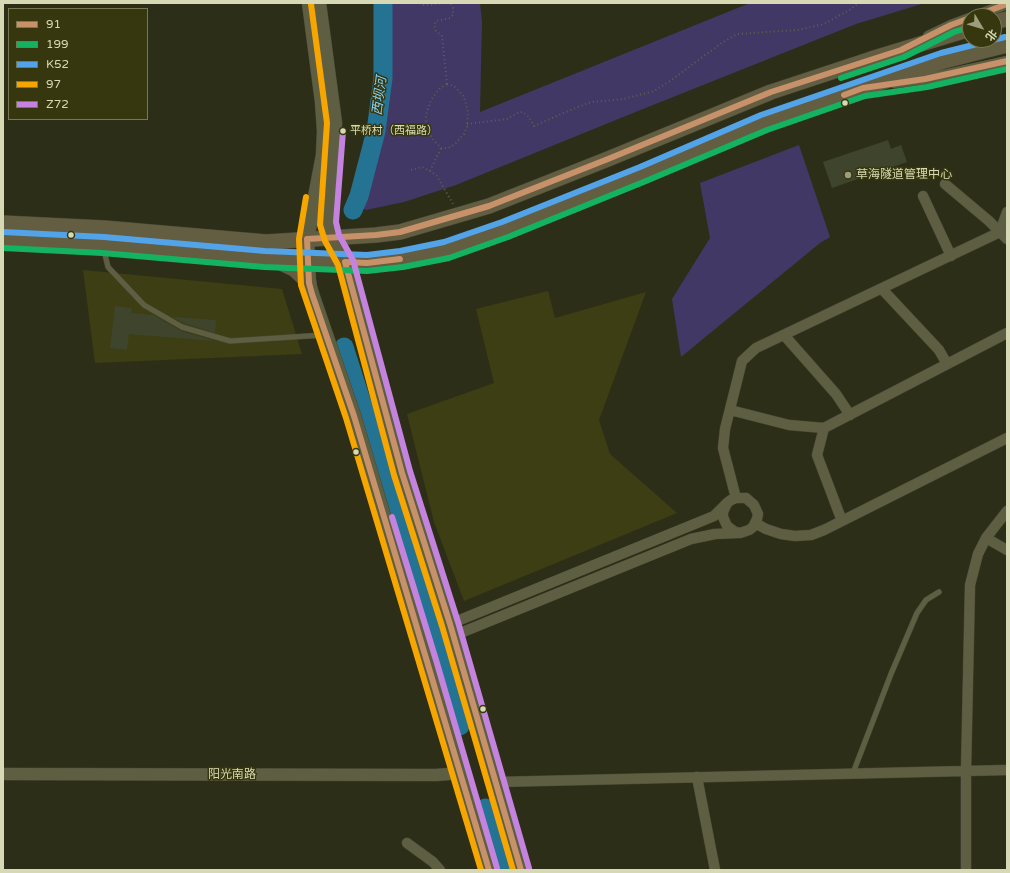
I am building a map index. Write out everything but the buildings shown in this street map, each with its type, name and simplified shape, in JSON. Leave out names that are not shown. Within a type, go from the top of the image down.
[{"type":"main road","points":[[309,3],[322,102],[324,131],[323,155],[307,240],[309,283],[354,416],[461,771],[489,870]]},
{"type":"main road","points":[[319,3],[335,123],[328,223],[332,238],[345,262],[402,473],[452,630],[497,782],[521,870]]},
{"type":"main road","points":[[3,223],[104,228],[266,242],[376,235],[400,232],[489,206],[771,92],[962,31]]},
{"type":"main road","points":[[3,240],[103,245],[275,260],[367,264],[446,250],[505,230],[764,123],[944,61],[1007,45]]},
{"type":"main road","points":[[275,260],[294,269],[309,283]]},
{"type":"street","points":[[996,8],[1007,4]]},
{"type":"street","points":[[901,50],[962,21]]},
{"type":"street","points":[[863,88],[925,79],[1007,60]]},
{"type":"street","points":[[945,184],[989,221],[1004,236]]},
{"type":"street","points":[[923,196],[950,256]]},
{"type":"street","points":[[1004,236],[1007,212]]},
{"type":"street","points":[[740,532],[730,530],[724,522],[723,512],[732,501],[723,448],[725,429],[742,361],[756,348],[950,256],[1004,236]]},
{"type":"street","points":[[882,288],[940,350],[947,364]]},
{"type":"street","points":[[730,410],[789,425],[824,428],[1007,333]]},
{"type":"street","points":[[784,335],[836,394],[850,414]]},
{"type":"street","points":[[824,428],[817,456],[842,521]]},
{"type":"street","points":[[755,523],[766,529],[781,534],[795,536],[811,535],[842,521],[1007,438]]},
{"type":"street","points":[[746,498],[754,505],[758,514],[755,523],[749,530],[715,534],[691,539],[452,630],[714,516],[732,501],[746,498]]},
{"type":"street","points":[[966,870],[966,771],[970,585],[978,554],[986,538],[1007,511]]},
{"type":"street","points":[[986,538],[1007,550]]},
{"type":"street","points":[[497,782],[1007,770]]},
{"type":"street","name":"阳光南路","points":[[3,774],[436,775],[461,771]]},
{"type":"street","points":[[697,777],[715,870]]},
{"type":"street","points":[[407,842],[433,862],[440,870]]},
{"type":"lane","points":[[103,245],[108,267],[144,306],[182,327],[230,341],[326,335]]},
{"type":"lane","points":[[853,774],[891,674],[917,613],[926,600],[939,592]]},
{"type":"path","points":[[420,3],[422,5],[447,3],[451,4],[453,8],[453,15],[450,18],[436,21],[434,25],[436,31],[442,36],[446,84]]},
{"type":"path","points":[[467,124],[507,119],[519,112],[523,112],[529,117],[534,126],[591,102],[624,99],[654,91],[723,42],[737,34],[798,30],[824,24],[858,3]]},
{"type":"path","points":[[441,148],[448,148],[454,145],[464,134],[468,112],[464,97],[454,86],[446,84]]},
{"type":"path","points":[[441,148],[431,136],[426,122],[426,115],[431,100],[446,84]]},
{"type":"path","points":[[430,171],[441,148]]},
{"type":"path","points":[[411,170],[422,167],[437,176],[459,215]]},
{"type":"shaded area","points":[[389,3],[480,3],[482,22],[480,112],[750,3],[925,3],[856,24],[456,185],[404,202],[366,210],[361,207],[382,136],[389,82]]},
{"type":"shaded area","points":[[799,145],[830,237],[820,243],[681,357],[672,299],[710,238],[700,183]]},
{"type":"shaded area","points":[[83,270],[282,289],[302,354],[95,363]]},
{"type":"shaded area","points":[[548,291],[555,318],[646,292],[599,420],[610,454],[677,513],[464,601],[434,522],[407,414],[494,383],[476,309]]},
{"type":"waterway","name":"西坝河","points":[[353,210],[359,196],[376,131],[383,78],[383,3]]},
{"type":"waterway","name":"西坝河","points":[[344,347],[398,517],[460,726]]},
{"type":"waterway","name":"西坝河","points":[[485,808],[504,870]]},
{"type":"transit line","name":"97","points":[[311,4],[327,123],[320,225],[325,241],[338,265],[394,475],[442,626],[513,870]]},
{"type":"transit line","name":"91","points":[[996,8],[1007,4]]},
{"type":"transit line","name":"91","points":[[489,870],[354,416],[312,294],[309,283],[307,239],[400,232],[489,206],[771,92],[901,50],[962,21]]},
{"type":"transit line","name":"199","points":[[841,78],[904,57],[962,30]]},
{"type":"transit line","name":"K52","points":[[3,232],[104,237],[265,251],[367,255],[400,251],[444,242],[502,222],[640,167],[761,115],[941,53],[1005,37]]},
{"type":"transit line","name":"91","points":[[844,95],[863,88],[925,79],[1007,61]]},
{"type":"transit line","name":"199","points":[[3,248],[102,253],[264,267],[367,271],[403,267],[449,258],[508,237],[767,130],[865,96],[927,87],[1007,69]]},
{"type":"transit line","name":"Z72","points":[[343,131],[336,222],[339,235],[353,260],[410,471],[458,622],[529,868]]},
{"type":"transit line","name":"97","points":[[306,197],[299,239],[301,285],[346,418],[481,870]]},
{"type":"transit line","name":"91","points":[[400,259],[367,263],[345,262],[402,473],[450,624],[521,870]]},
{"type":"transit line","name":"Z72","points":[[392,517],[497,868]]},
{"type":"place","name":"平桥村（西福路）","points":[[343,131]]},
{"type":"place","name":"草海隧道管理中心","points":[[848,175]]}]
